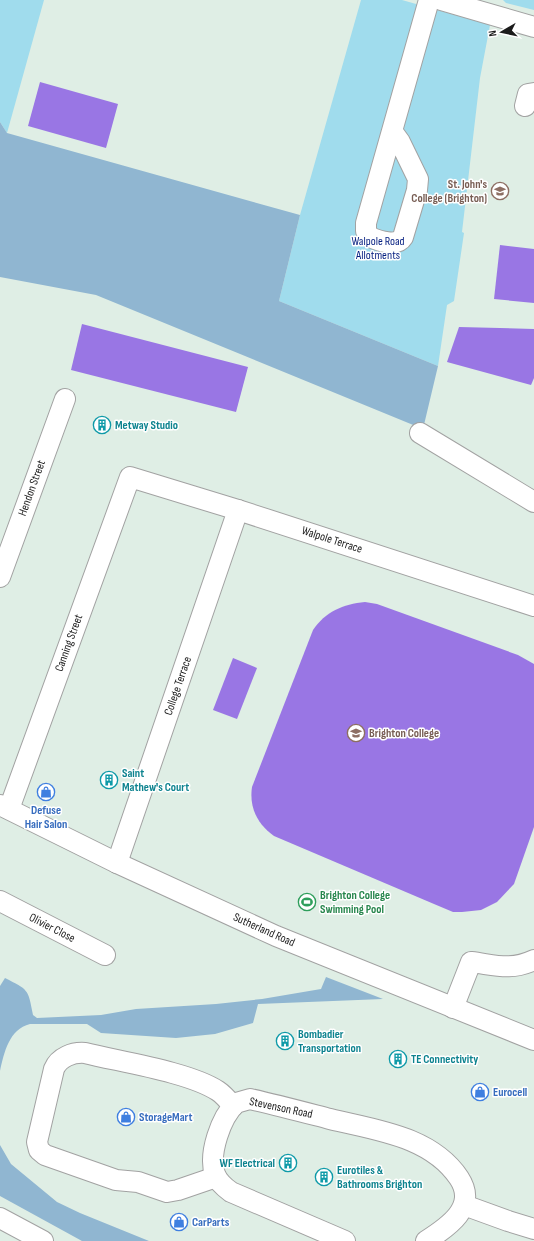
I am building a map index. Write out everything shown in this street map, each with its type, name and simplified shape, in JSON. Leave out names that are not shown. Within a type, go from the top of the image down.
[{"type":"street","points":[[392,131],[409,158],[418,182],[404,237],[399,242],[370,237],[366,229],[392,131],[429,0]]},
{"type":"street","points":[[441,0],[490,7],[534,28]]},
{"type":"street","name":"Hendon Street","points":[[0,576],[65,399]]},
{"type":"street","points":[[420,433],[534,502]]},
{"type":"street","name":"Walpole Terrace","points":[[130,477],[238,510],[534,606]]},
{"type":"street","name":"Canning Street","points":[[4,807],[130,477]]},
{"type":"street","name":"College Terrace","points":[[117,863],[238,510]]},
{"type":"street","name":"Sutherland Road","points":[[4,807],[117,863],[276,936],[534,1040]]},
{"type":"street","name":"Olivier Close","points":[[0,901],[105,955]]},
{"type":"street","points":[[453,1008],[471,962],[512,967],[522,966],[534,960]]},
{"type":"street","points":[[233,1106],[218,1091],[178,1075],[85,1053],[75,1053],[61,1060],[55,1066],[37,1142],[39,1150],[44,1155],[116,1180],[138,1182],[167,1192],[178,1190],[216,1177],[221,1185],[231,1192],[345,1241]]},
{"type":"street","name":"Stevenson Road","points":[[216,1177],[213,1165],[215,1142],[223,1122],[233,1106],[242,1100],[250,1099],[396,1135],[414,1142],[437,1155],[457,1175],[464,1187],[466,1197],[464,1205]]},
{"type":"street","points":[[426,1241],[454,1218],[464,1205],[508,1221],[534,1228]]},
{"type":"street","points":[[0,1218],[43,1241]]},
{"type":"green space","points":[[0,0],[44,0],[7,133],[0,122]]},
{"type":"green space","name":"Walpole Road Allotments","points":[[361,0],[402,0],[490,25],[480,78],[462,232],[464,233],[454,301],[447,305],[438,366],[279,301],[300,215]]},
{"type":"green space","points":[[503,0],[534,0],[534,10],[506,3]]},
{"type":"shaded area","points":[[40,82],[118,104],[106,148],[28,126]]},
{"type":"shaded area","points":[[0,122],[7,133],[300,215],[279,301],[438,366],[423,429],[96,295],[0,277]]},
{"type":"shaded area","points":[[500,245],[534,249],[534,303],[494,299]]},
{"type":"shaded area","points":[[82,324],[248,367],[236,412],[71,370]]},
{"type":"shaded area","points":[[459,327],[534,329],[534,378],[531,385],[447,362]]},
{"type":"shaded area","points":[[365,602],[377,604],[518,655],[534,664],[534,827],[514,884],[497,902],[481,910],[453,912],[274,836],[263,826],[253,808],[251,794],[252,787],[313,630],[323,618],[335,610],[349,605]]},
{"type":"shaded area","points":[[233,658],[257,668],[237,719],[213,710]]},
{"type":"shaded area","points":[[326,977],[383,999],[258,1004],[253,1023],[215,1034],[176,1038],[101,1033],[87,1024],[30,1024],[17,1031],[12,1036],[3,1057],[0,1071],[0,986],[5,978],[26,991],[30,1000],[33,1015],[37,1018],[101,1015],[136,1009],[216,1004],[262,999],[321,989]]},
{"type":"shaded area","points":[[0,1145],[11,1164],[57,1202],[149,1241],[82,1241],[0,1196]]},
{"type":"place","name":"St. John's College (Brighton)","points":[[500,191]]},
{"type":"place","name":"Metway Studio","points":[[102,425]]},
{"type":"place","name":"Brighton College","points":[[356,733]]},
{"type":"place","name":"Saint Mathew's Court","points":[[109,780]]},
{"type":"place","name":"Defuse Hair Salon","points":[[46,792]]},
{"type":"place","name":"Brighton College Swimming Pool","points":[[307,902]]},
{"type":"place","name":"Bombadier Transportation","points":[[285,1041]]},
{"type":"place","name":"TE Connectivity","points":[[398,1059]]},
{"type":"place","name":"Eurocell","points":[[480,1092]]},
{"type":"place","name":"StorageMart","points":[[126,1117]]},
{"type":"place","name":"WF Electrical","points":[[288,1163]]},
{"type":"place","name":"Eurotiles & Bathrooms Brighton","points":[[324,1177]]},
{"type":"place","name":"CarParts","points":[[179,1222]]}]
